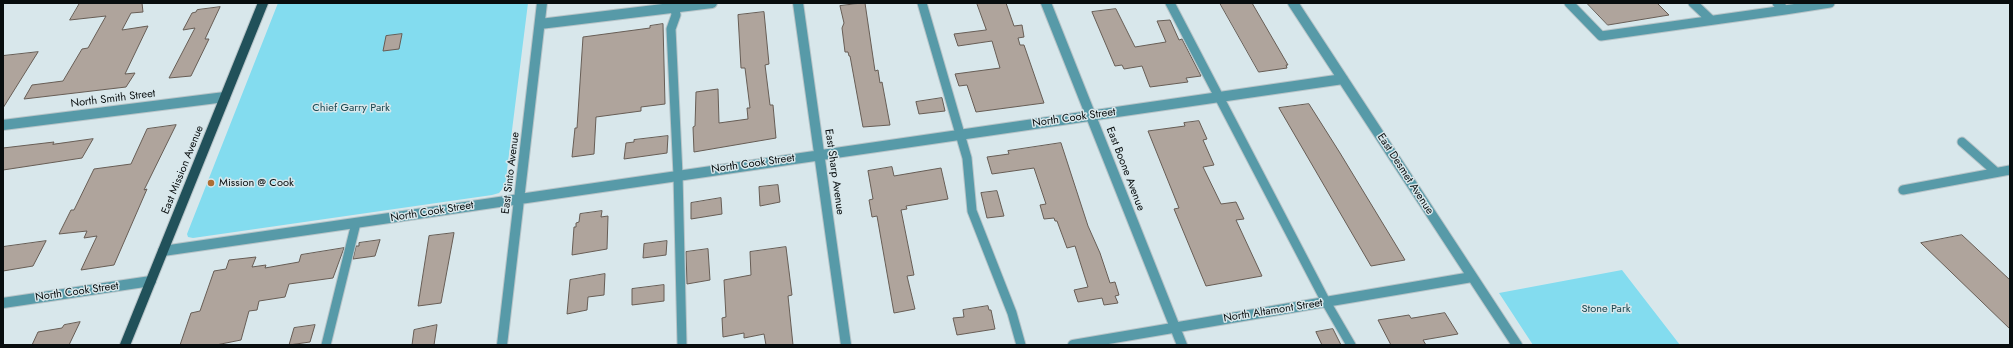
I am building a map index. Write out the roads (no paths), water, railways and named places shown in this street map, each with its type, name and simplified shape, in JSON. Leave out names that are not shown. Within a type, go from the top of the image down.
[{"type":"main road","name":"East Mission Avenue","points":[[125,345],[264,3]]},
{"type":"street","name":"East Sinto Avenue","points":[[502,345],[542,3]]},
{"type":"street","points":[[540,24],[675,5],[712,3]]},
{"type":"street","name":"East Sharp Avenue","points":[[798,3],[846,345]]},
{"type":"street","name":"East Boone Avenue","points":[[1046,3],[1182,345]]},
{"type":"street","name":"East Desmet Avenue","points":[[1294,3],[1517,345]]},
{"type":"street","name":"North Cook Street","points":[[163,251],[1343,79]]},
{"type":"street","name":"North Smith Street","points":[[3,125],[225,97]]},
{"type":"street","name":"North Altamont Street","points":[[1073,345],[1472,277]]},
{"type":"street","name":"North Cook Street","points":[[3,303],[151,281]]},
{"type":"lane","points":[[922,3],[943,80],[961,134],[968,169],[970,204],[972,211],[1012,313],[1021,345]]},
{"type":"lane","points":[[1170,3],[1326,302],[1350,345]]},
{"type":"lane","points":[[1569,3],[1601,36],[1830,3]]},
{"type":"lane","points":[[1693,3],[1711,20]]},
{"type":"lane","points":[[1777,3],[1785,10]]},
{"type":"lane","points":[[675,5],[676,15],[671,29],[678,175],[682,345]]},
{"type":"lane","points":[[1962,142],[1996,172]]},
{"type":"lane","points":[[1903,190],[2010,170]]},
{"type":"lane","points":[[326,345],[356,223]]},
{"type":"place","name":"Mission @ Cook","points":[[211,183]]},
{"type":"park label","name":"Chief Garry Park","points":[[351,108]]},
{"type":"park label","name":"Stone Park","points":[[1606,309]]}]
